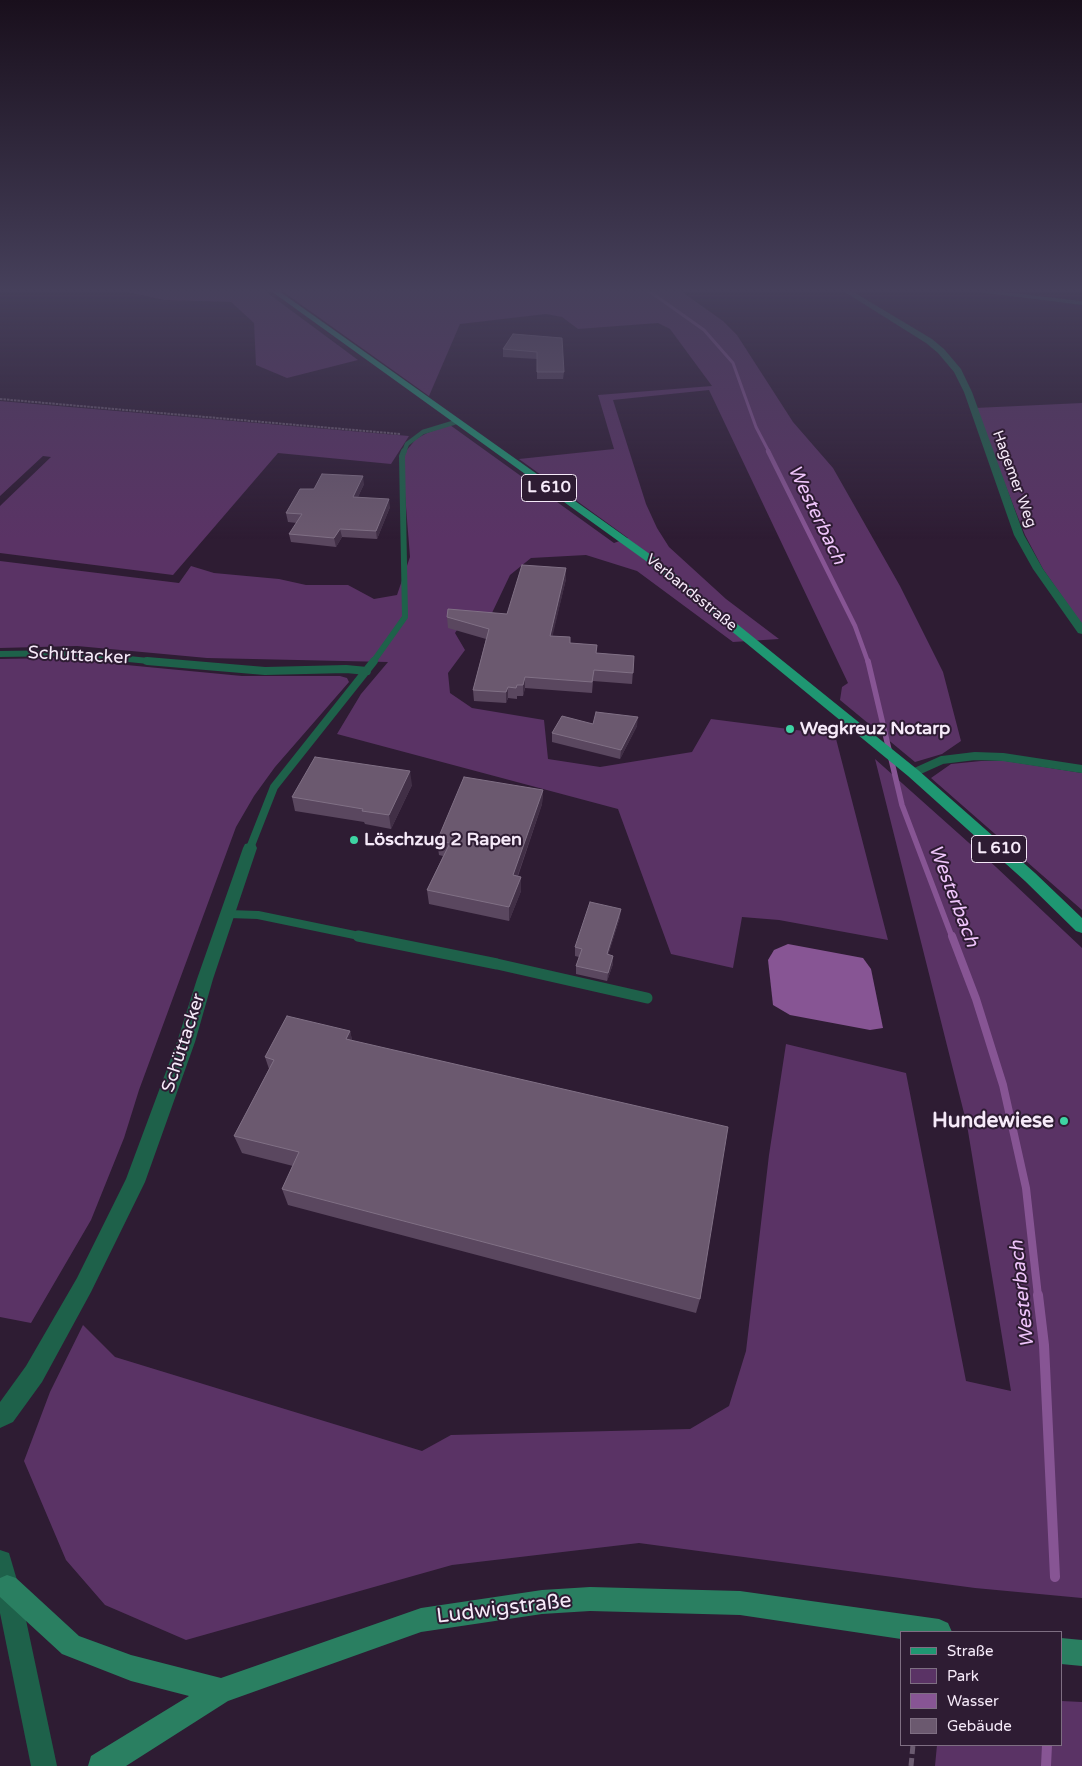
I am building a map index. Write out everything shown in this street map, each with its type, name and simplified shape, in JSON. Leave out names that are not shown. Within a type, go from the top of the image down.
[{"type":"main road","name":"Verbandsstraße","points":[[388,373],[650,559],[913,773],[1030,877],[1082,927]]},
{"type":"main road","points":[[7,1587],[71,1645],[131,1668],[221,1691]]},
{"type":"main road","name":"Ludwigstraße","points":[[101,1766],[221,1691],[421,1620],[542,1602],[590,1599],[740,1603],[932,1631]]},
{"type":"main road","points":[[1062,1651],[1082,1653]]},
{"type":"street","name":"Hagemer Weg","points":[[959,373],[968,392],[1019,535],[1038,569],[1082,630]]},
{"type":"street","name":"Schüttacker","points":[[0,1417],[5,1414],[34,1374],[84,1285],[135,1182],[186,1042],[205,978],[250,848]]},
{"type":"street","points":[[0,1562],[7,1587],[44,1766]]},
{"type":"lane","points":[[418,435],[456,422]]},
{"type":"lane","name":"Schüttacker","points":[[250,848],[274,787],[367,671],[405,617],[402,456],[407,444],[418,435]]},
{"type":"lane","name":"Schüttacker","points":[[0,654],[67,653],[265,671],[346,669],[367,671]]},
{"type":"lane","points":[[913,773],[942,760],[975,756],[1003,757],[1082,769]]},
{"type":"lane","points":[[228,914],[258,915],[497,964],[647,998]]},
{"type":"path","points":[[0,399],[418,435]]},
{"type":"path","points":[[911,1766],[913,1746]]},
{"type":"green space","points":[[276,373],[305,373],[287,378]]},
{"type":"green space","points":[[397,373],[439,373],[429,396]]},
{"type":"green space","points":[[703,373],[762,373],[793,422],[833,468],[900,586],[943,672],[961,741],[942,754],[915,762],[840,700],[842,687],[848,683],[709,390],[613,400],[646,504],[657,528],[669,547],[726,599],[779,639],[733,642],[637,571],[586,555],[531,558],[510,575],[491,615],[463,621],[455,633],[465,650],[448,673],[450,693],[472,708],[544,720],[548,759],[600,767],[692,752],[711,719],[835,735],[888,940],[779,920],[742,917],[733,968],[671,954],[618,809],[337,734],[361,694],[388,662],[207,658],[77,646],[0,648],[0,561],[179,583],[191,566],[214,573],[279,579],[306,585],[348,585],[374,599],[397,595],[410,557],[402,456],[416,439],[450,425],[614,543],[628,538],[519,459],[614,449],[598,395],[712,386]]},
{"type":"green space","points":[[0,401],[409,436],[391,464],[278,453],[173,575],[0,553],[0,506],[51,457],[43,456],[0,496]]},
{"type":"green space","points":[[1082,403],[1082,625],[1043,569],[1025,535],[975,408]]},
{"type":"green space","points":[[53,658],[242,676],[340,676],[347,678],[349,682],[275,767],[254,796],[236,827],[139,1090],[124,1138],[91,1220],[31,1323],[0,1317],[0,659]]},
{"type":"green space","points":[[875,759],[996,867],[1082,948],[1082,1598],[975,1588],[639,1543],[452,1565],[186,1640],[105,1605],[66,1560],[24,1461],[50,1392],[83,1325],[115,1357],[422,1451],[451,1435],[690,1429],[729,1406],[746,1351],[769,1155],[786,1044],[906,1073],[966,1381],[1011,1391],[967,1125]]},
{"type":"green space","points":[[1006,761],[1082,773],[1082,910],[931,778],[951,764]]},
{"type":"green space","points":[[1062,1701],[1082,1702],[1082,1766],[935,1766],[937,1746],[1062,1746]]},
{"type":"water","points":[[788,944],[863,958],[871,969],[883,1028],[870,1030],[790,1015],[773,1005],[768,960],[774,950]]},
{"type":"building","points":[[322,474],[363,476],[353,497],[389,499],[376,531],[340,529],[334,538],[289,534],[302,514],[286,513],[300,489],[314,489]]},
{"type":"building","points":[[522,565],[566,568],[550,636],[570,637],[570,643],[597,645],[596,653],[634,656],[633,673],[594,670],[592,682],[525,677],[523,685],[517,685],[516,688],[508,687],[506,692],[473,690],[489,629],[447,617],[448,609],[507,614]]},
{"type":"building","points":[[596,712],[638,717],[621,750],[552,733],[562,716],[593,724]]},
{"type":"building","name":"Löschzug 2 Rapen","points":[[315,757],[410,771],[389,815],[292,797]]},
{"type":"building","points":[[464,777],[543,790],[513,875],[521,877],[509,907],[427,890],[450,843],[437,841]]},
{"type":"building","points":[[590,902],[621,909],[607,954],[613,956],[608,973],[576,966],[582,949],[575,947]]},
{"type":"building","points":[[287,1016],[350,1031],[346,1039],[728,1127],[700,1299],[282,1189],[299,1152],[234,1136],[274,1060],[265,1057]]},
{"type":"waterway","name":"Westerbach","points":[[737,373],[756,427],[769,452]]},
{"type":"waterway","name":"Westerbach","points":[[768,451],[855,626],[868,662]]},
{"type":"waterway","name":"Westerbach","points":[[868,661],[902,805],[952,937]]},
{"type":"waterway","name":"Westerbach","points":[[952,936],[976,999],[1003,1085],[1026,1188],[1038,1296]]},
{"type":"waterway","name":"Westerbach","points":[[1038,1295],[1044,1345],[1055,1577]]},
{"type":"waterway","name":"Westerbach","points":[[1046,1766],[1047,1746]]},
{"type":"place","name":"Wegkreuz Notarp","points":[[790,729]]},
{"type":"place","name":"Löschzug 2 Rapen","points":[[354,840]]},
{"type":"place","name":"Hundewiese","points":[[1064,1121]]}]
